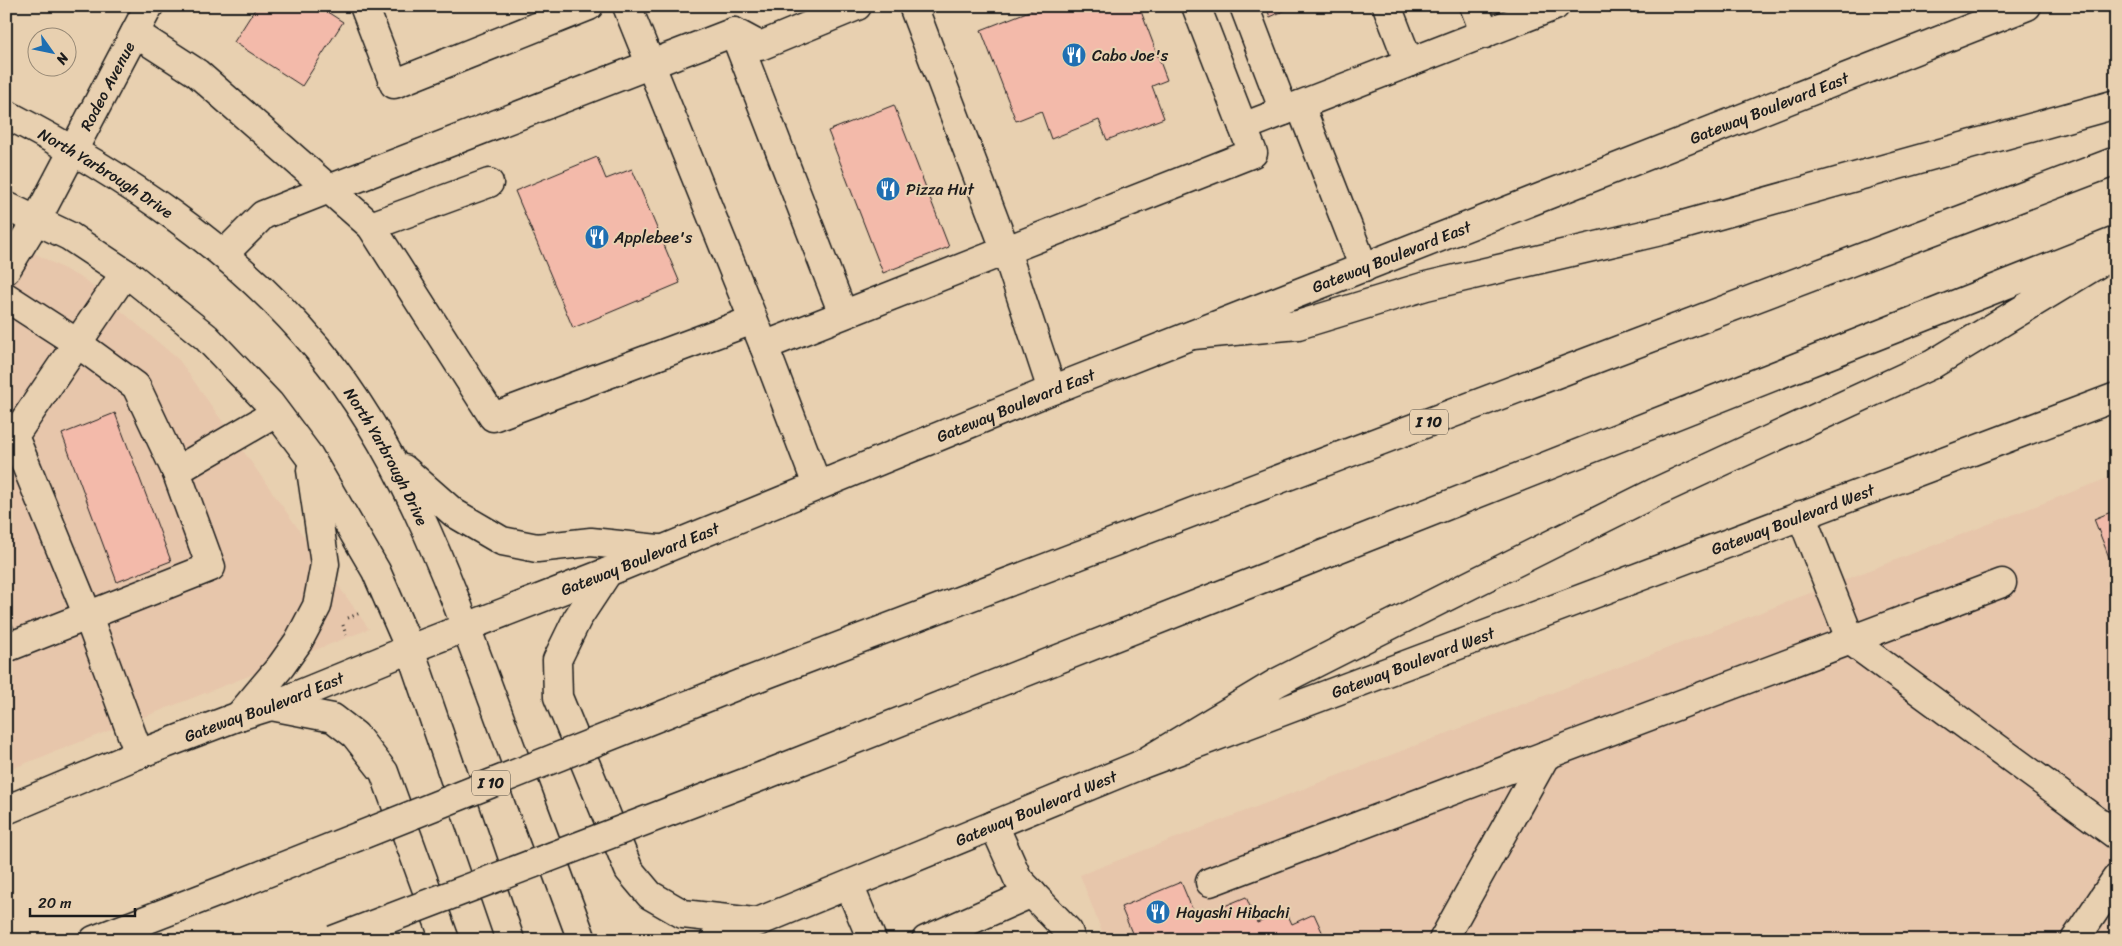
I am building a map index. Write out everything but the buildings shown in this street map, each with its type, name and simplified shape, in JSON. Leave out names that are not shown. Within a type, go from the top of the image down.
[{"type":"main road","name":"Rodeo Avenue","points":[[6,270],[37,220],[149,6]]},
{"type":"main road","points":[[364,6],[394,84],[589,6]]},
{"type":"main road","points":[[627,6],[764,346],[817,485]]},
{"type":"main road","points":[[224,254],[263,215],[329,189],[734,32],[760,46],[857,6]]},
{"type":"main road","points":[[913,6],[1006,251],[1052,390]]},
{"type":"main road","points":[[764,346],[1253,153],[1196,6]]},
{"type":"main road","points":[[1244,6],[1364,268]]},
{"type":"main road","points":[[1387,6],[1409,63]]},
{"type":"main road","points":[[1474,6],[1485,34]]},
{"type":"main road","points":[[1243,127],[1555,6]]},
{"type":"main road","name":"Gateway Boulevard East","points":[[6,810],[139,754],[271,706],[410,649],[608,572],[660,549],[1052,390],[2027,6]]},
{"type":"main road","points":[[734,32],[843,314]]},
{"type":"main road","points":[[134,34],[197,73],[371,226],[493,417],[753,320]]},
{"type":"main road","points":[[1193,335],[1298,325],[1426,286],[1666,230],[2116,104]]},
{"type":"main road","name":"North Yarbrough Drive","points":[[6,114],[74,151],[148,197],[224,254],[271,298],[318,349],[352,396],[392,459],[424,520],[466,627],[582,940]]},
{"type":"main road","name":"I 10","points":[[94,940],[239,884],[743,682],[2116,160]]},
{"type":"main road","points":[[371,226],[489,182]]},
{"type":"main road","points":[[6,206],[69,236],[125,273],[206,337],[276,413],[309,456],[376,571],[410,649],[510,940]]},
{"type":"main road","points":[[333,940],[765,775],[2116,240]]},
{"type":"main road","points":[[1140,765],[1278,682],[1654,493],[1933,364],[2116,253]]},
{"type":"main road","points":[[125,273],[14,436],[88,616],[139,754]]},
{"type":"main road","points":[[6,297],[77,343],[136,386],[176,471],[211,567],[6,648]]},
{"type":"main road","name":"Gateway Boulevard West","points":[[721,938],[1140,765],[2116,397]]},
{"type":"main road","points":[[176,471],[276,413]]},
{"type":"main road","points":[[240,716],[298,642],[317,606],[325,564],[309,456]]},
{"type":"main road","points":[[392,459],[454,512],[502,542],[537,548],[591,542],[660,549]]},
{"type":"main road","points":[[1801,515],[1850,641],[2116,835]]},
{"type":"main road","points":[[608,572],[577,619],[557,660],[558,697],[629,870],[650,895],[683,914],[758,923]]},
{"type":"main road","points":[[1210,882],[2002,583]]},
{"type":"main road","points":[[271,706],[333,718],[355,735],[384,772],[445,940]]},
{"type":"main road","points":[[1443,940],[1546,755]]},
{"type":"main road","points":[[994,825],[1018,879],[1068,931],[1071,940]]},
{"type":"main road","points":[[2075,940],[2116,880]]},
{"type":"main road","points":[[849,885],[872,940]]},
{"type":"main road","points":[[926,940],[1032,893]]},
{"type":"path","points":[[346,635],[342,620],[363,612]]},
{"type":"shaded area","points":[[6,238],[85,280],[179,360],[369,629],[6,771]]},
{"type":"shaded area","points":[[2116,475],[2116,940],[1105,940],[1080,875]]},
{"type":"place","name":"Cabo Joe's","points":[[1074,55]]},
{"type":"place","name":"Pizza Hut","points":[[888,189]]},
{"type":"place","name":"Applebee's","points":[[597,237]]},
{"type":"place","name":"Hayashi Hibachi","points":[[1158,912]]}]
